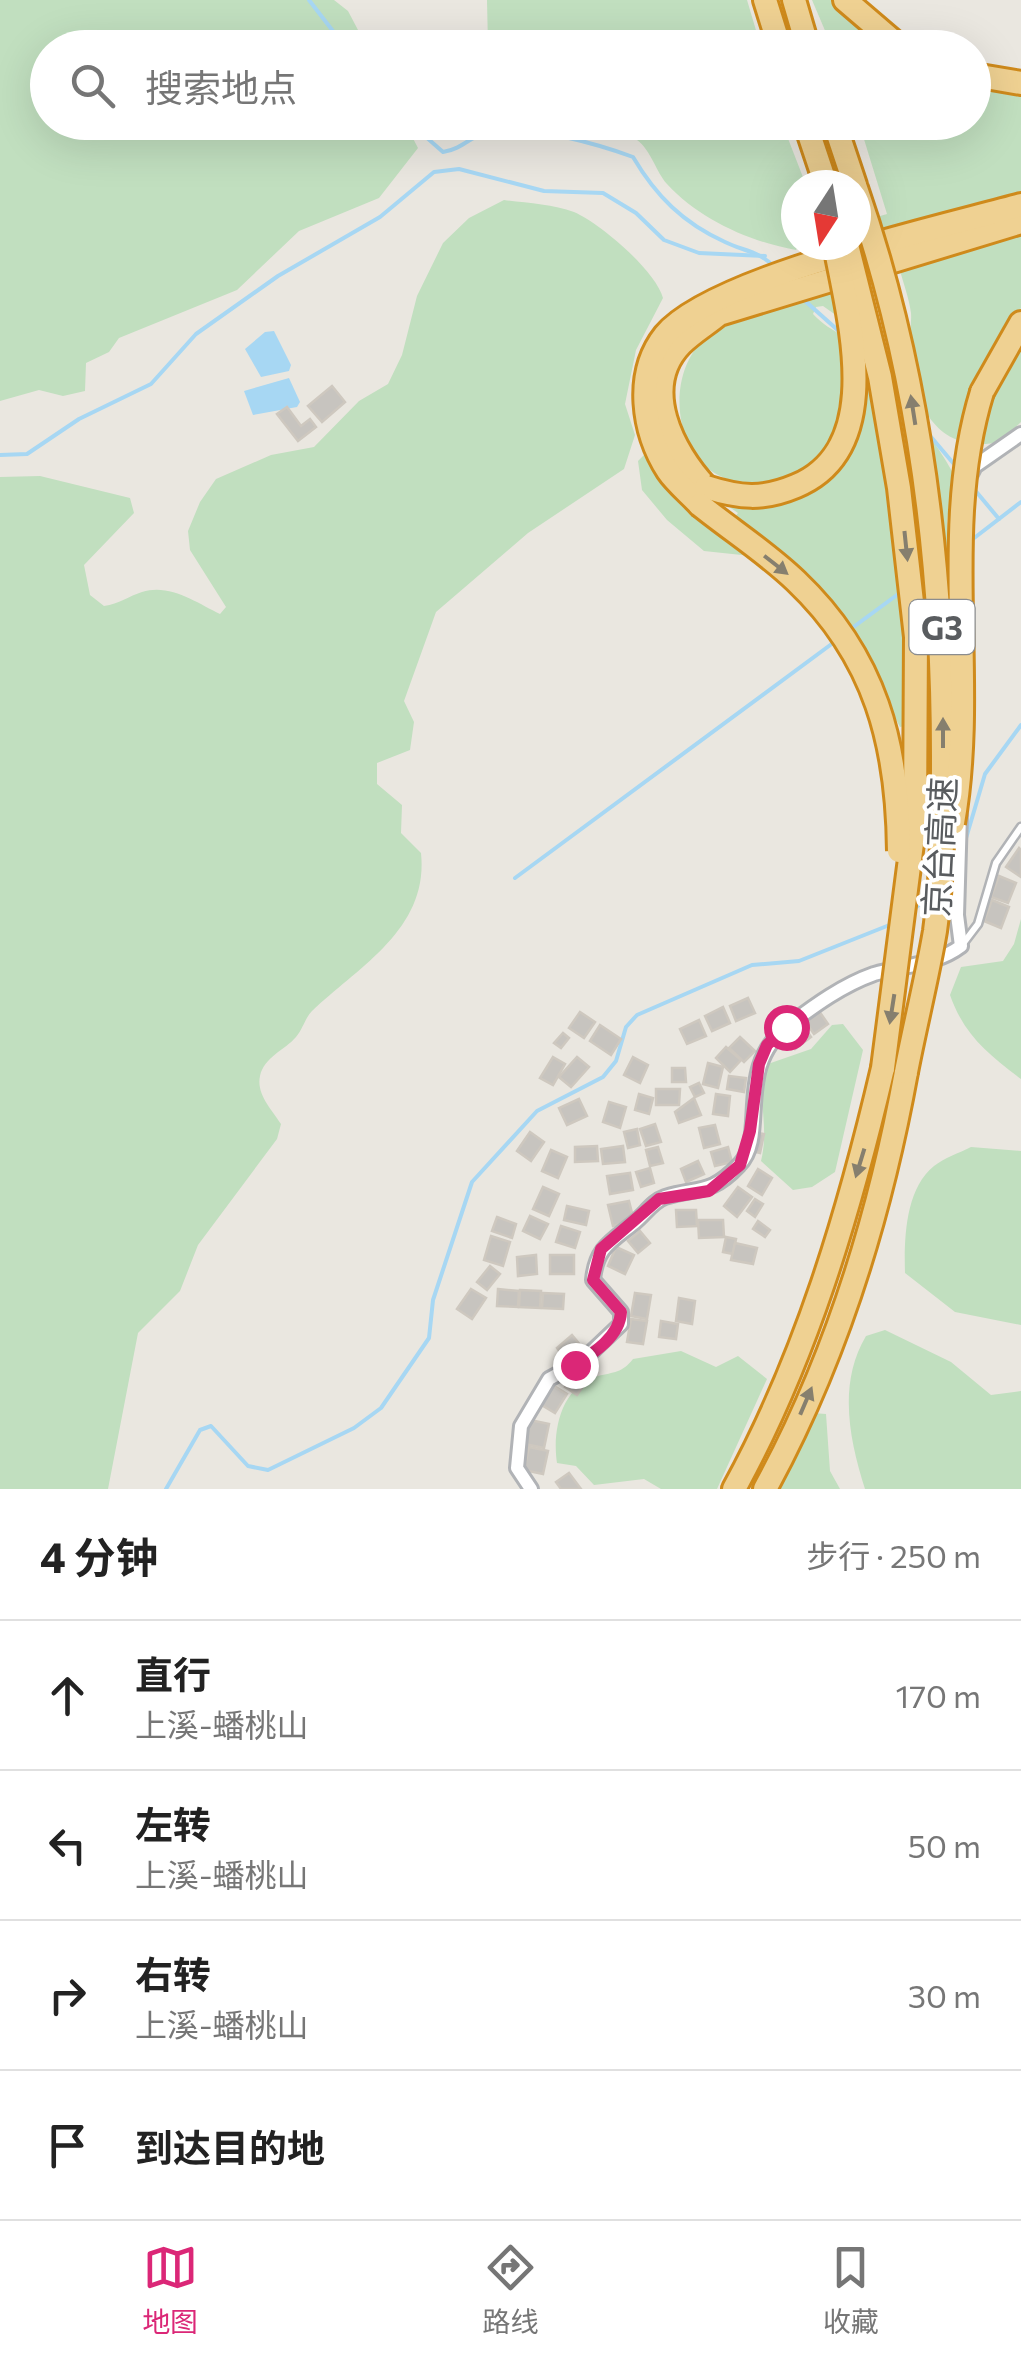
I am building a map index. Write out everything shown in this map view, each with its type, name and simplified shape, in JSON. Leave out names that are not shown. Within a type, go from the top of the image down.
[{"type":"highway","points":[[765,0],[774,30]]},
{"type":"highway","points":[[794,0],[803,30]]},
{"type":"highway","points":[[844,0],[880,30]]},
{"type":"highway","points":[[991,78],[1021,83]]},
{"type":"highway","points":[[811,140],[820,170]]},
{"type":"highway","name":"京台高速","points":[[840,140],[850,170]]},
{"type":"highway","points":[[898,968],[899,794],[892,742],[869,683],[838,631],[796,581],[703,496],[668,472],[643,399],[650,367],[665,335],[711,299],[1021,204]]},
{"type":"highway","points":[[703,496],[683,462],[660,398],[678,346],[719,314],[1021,222]]},
{"type":"highway","name":"京台高速","points":[[734,1489],[759,1442],[820,1297],[935,930],[942,822],[943,636],[906,367],[885,271],[871,230]]},
{"type":"highway","points":[[703,496],[774,495],[811,480],[837,452],[850,418],[855,381],[836,260]]},
{"type":"highway","name":"京台高速","points":[[765,1489],[846,1306],[892,1150],[898,968],[915,820],[916,637],[890,432],[852,260]]},
{"type":"highway","points":[[935,930],[962,769],[963,467],[982,392],[1021,323]]},
{"type":"street","points":[[532,1489],[518,1468],[521,1426],[550,1379],[582,1361],[620,1324],[621,1312],[593,1280],[601,1249],[659,1199],[709,1191],[740,1165],[750,1131],[759,1064],[767,1045],[786,1027],[843,987],[875,974],[947,957],[961,946],[957,915],[967,609],[963,520],[975,466],[1021,434]]},
{"type":"lane","points":[[961,946],[978,924],[996,863],[1021,827]]},
{"type":"green space","points":[[0,0],[334,0],[348,11],[358,30],[30,30],[30,140],[414,140],[418,148],[379,198],[299,231],[237,290],[119,338],[109,352],[86,363],[85,391],[63,396],[39,390],[0,401]]},
{"type":"green space","points":[[487,0],[747,0],[756,30],[488,30]]},
{"type":"green space","points":[[812,0],[835,0],[871,30],[825,30]]},
{"type":"green space","points":[[991,84],[1021,91],[1021,197],[871,240],[871,219],[887,214],[864,140],[991,140]]},
{"type":"green space","points":[[637,140],[789,140],[800,170],[781,170],[781,246],[710,218],[680,197]]},
{"type":"green space","points":[[504,200],[557,207],[585,218],[626,249],[650,275],[663,298],[636,350],[625,404],[635,435],[624,469],[528,533],[436,612],[404,701],[414,722],[410,750],[377,763],[377,784],[402,805],[401,833],[421,853],[421,880],[414,904],[387,944],[312,1011],[296,1037],[262,1069],[260,1089],[281,1124],[277,1139],[198,1245],[180,1291],[138,1333],[108,1489],[0,1489],[0,477],[40,476],[130,498],[134,513],[84,565],[90,595],[104,606],[142,592],[163,590],[183,595],[220,614],[226,607],[190,550],[188,531],[200,502],[216,479],[271,455],[314,447],[359,401],[388,384],[402,355],[417,296],[443,243],[469,218]]},
{"type":"green space","points":[[1021,231],[1021,308],[976,383],[1021,336],[1021,422],[1000,442],[961,441],[934,423],[917,392],[909,353],[911,313],[899,267]]},
{"type":"green space","points":[[833,286],[840,318],[823,306],[816,307],[813,314],[844,337],[887,381],[953,473],[947,522],[950,605],[929,665],[910,694],[905,726],[900,727],[876,681],[793,584],[751,556],[704,551],[667,520],[642,490],[638,461],[646,453],[724,530],[738,513],[715,497],[771,484],[718,475],[691,448],[680,411],[684,372],[704,339],[732,320]]},
{"type":"green space","points":[[1021,919],[1021,1079],[978,1043],[950,995],[961,967],[1003,961],[1014,944]]},
{"type":"green space","points":[[843,1024],[863,1050],[835,1172],[812,1187],[793,1190],[761,1161],[765,1065],[811,1049],[832,1025]]},
{"type":"green space","points":[[971,1147],[1021,1151],[1021,1325],[955,1312],[905,1273],[906,1231],[917,1188],[934,1166]]},
{"type":"green space","points":[[885,1330],[951,1362],[991,1395],[1021,1391],[1021,1489],[865,1489],[854,1451],[849,1392],[857,1354],[866,1336]]},
{"type":"green space","points":[[681,1351],[716,1367],[738,1356],[767,1379],[717,1489],[661,1489],[644,1479],[594,1485],[576,1466],[557,1463],[558,1424],[575,1389],[585,1381],[621,1369],[633,1359]]},
{"type":"green space","points":[[813,1413],[826,1414],[830,1471],[840,1489],[775,1489]]},
{"type":"water","points":[[274,331],[291,365],[289,371],[261,377],[245,349],[265,332]]},
{"type":"water","points":[[289,378],[300,402],[297,407],[253,415],[244,391]]},
{"type":"building","points":[[332,386],[345,402],[322,422],[308,406]]},
{"type":"building","points":[[287,407],[301,426],[310,419],[316,427],[298,441],[277,414]]},
{"type":"building","points":[[1021,850],[1021,877],[1006,867]]},
{"type":"building","points":[[999,876],[1016,883],[1008,903],[991,897]]},
{"type":"building","points":[[992,900],[1009,907],[1001,928],[984,921]]},
{"type":"building","points":[[748,998],[755,1013],[736,1021],[730,1006]]},
{"type":"building","points":[[723,1007],[730,1023],[712,1031],[705,1016]]},
{"type":"building","points":[[819,1011],[828,1024],[814,1034],[805,1021]]},
{"type":"building","points":[[580,1012],[595,1022],[584,1038],[569,1028]]},
{"type":"building","points":[[699,1020],[706,1036],[687,1044],[680,1029]]},
{"type":"building","points":[[802,1024],[811,1037],[795,1049],[785,1036]]},
{"type":"building","points":[[600,1025],[621,1039],[611,1055],[590,1041]]},
{"type":"building","points":[[563,1033],[569,1038],[561,1048],[554,1043]]},
{"type":"building","points":[[740,1037],[755,1051],[744,1062],[729,1048]]},
{"type":"building","points":[[726,1047],[741,1060],[730,1072],[716,1058]]},
{"type":"building","points":[[553,1057],[565,1064],[553,1085],[540,1078]]},
{"type":"building","points":[[577,1057],[589,1067],[571,1087],[559,1077]]},
{"type":"building","points":[[633,1057],[648,1065],[640,1083],[624,1075]]},
{"type":"building","points":[[708,1063],[723,1067],[718,1088],[703,1084]]},
{"type":"building","points":[[672,1068],[685,1068],[686,1082],[672,1082]]},
{"type":"building","points":[[729,1076],[746,1078],[744,1092],[727,1089]]},
{"type":"building","points":[[699,1083],[704,1093],[695,1097],[690,1087]]},
{"type":"building","points":[[656,1089],[680,1089],[679,1105],[656,1105]]},
{"type":"building","points":[[639,1094],[653,1098],[649,1114],[635,1110]]},
{"type":"building","points":[[716,1094],[730,1096],[728,1116],[713,1114]]},
{"type":"building","points":[[694,1098],[701,1115],[679,1123],[675,1112]]},
{"type":"building","points":[[579,1099],[587,1116],[567,1125],[559,1108]]},
{"type":"building","points":[[609,1102],[626,1107],[620,1128],[603,1122]]},
{"type":"building","points":[[655,1124],[661,1142],[646,1146],[640,1129]]},
{"type":"building","points":[[715,1125],[720,1144],[704,1148],[699,1128]]},
{"type":"building","points":[[637,1129],[640,1145],[628,1148],[624,1132]]},
{"type":"building","points":[[530,1132],[544,1142],[531,1161],[517,1151]]},
{"type":"building","points":[[752,1132],[764,1134],[760,1153],[748,1150]]},
{"type":"building","points":[[597,1146],[598,1161],[575,1162],[575,1147]]},
{"type":"building","points":[[623,1146],[625,1162],[603,1164],[601,1149]]},
{"type":"building","points":[[658,1147],[663,1163],[650,1166],[646,1150]]},
{"type":"building","points":[[728,1147],[732,1162],[715,1166],[711,1152]]},
{"type":"building","points":[[551,1150],[567,1157],[558,1178],[542,1171]]},
{"type":"building","points":[[698,1161],[704,1174],[686,1182],[681,1169]]},
{"type":"building","points":[[650,1168],[654,1183],[641,1187],[636,1172]]},
{"type":"building","points":[[758,1169],[772,1178],[762,1195],[748,1186]]},
{"type":"building","points":[[630,1173],[633,1190],[610,1194],[607,1176]]},
{"type":"building","points":[[543,1187],[559,1194],[549,1216],[533,1209]]},
{"type":"building","points":[[738,1187],[752,1197],[737,1217],[724,1206]]},
{"type":"building","points":[[755,1199],[763,1204],[755,1217],[747,1211]]},
{"type":"building","points":[[629,1201],[634,1221],[613,1226],[608,1205]]},
{"type":"building","points":[[567,1206],[589,1211],[586,1225],[564,1220]]},
{"type":"building","points":[[676,1210],[696,1210],[697,1226],[677,1227]]},
{"type":"building","points":[[530,1216],[548,1224],[540,1239],[523,1231]]},
{"type":"building","points":[[497,1217],[516,1224],[512,1238],[492,1231]]},
{"type":"building","points":[[698,1220],[723,1220],[724,1237],[699,1238]]},
{"type":"building","points":[[758,1221],[770,1230],[765,1237],[753,1229]]},
{"type":"building","points":[[561,1226],[580,1232],[575,1248],[556,1242]]},
{"type":"building","points":[[640,1231],[650,1243],[638,1253],[628,1241]]},
{"type":"building","points":[[491,1236],[510,1242],[503,1266],[484,1260]]},
{"type":"building","points":[[726,1237],[736,1239],[733,1254],[723,1252]]},
{"type":"building","points":[[735,1243],[757,1248],[753,1264],[731,1260]]},
{"type":"building","points":[[616,1247],[634,1255],[625,1274],[608,1266]]},
{"type":"building","points":[[536,1255],[537,1274],[518,1276],[517,1257]]},
{"type":"building","points":[[550,1255],[574,1255],[574,1274],[550,1274]]},
{"type":"building","points":[[490,1266],[500,1274],[487,1290],[477,1282]]},
{"type":"building","points":[[471,1289],[486,1298],[472,1319],[457,1309]]},
{"type":"building","points":[[498,1289],[519,1291],[518,1307],[497,1306]]},
{"type":"building","points":[[520,1290],[541,1291],[540,1308],[519,1307]]},
{"type":"building","points":[[543,1293],[564,1294],[563,1309],[542,1308]]},
{"type":"building","points":[[635,1293],[651,1295],[647,1319],[631,1316]]},
{"type":"building","points":[[679,1298],[695,1301],[692,1324],[676,1321]]},
{"type":"building","points":[[631,1319],[647,1321],[643,1344],[627,1342]]},
{"type":"building","points":[[661,1321],[678,1324],[676,1339],[659,1337]]},
{"type":"building","points":[[572,1335],[582,1347],[566,1360],[557,1348]]},
{"type":"building","points":[[576,1371],[588,1379],[577,1395],[565,1387]]},
{"type":"building","points":[[551,1384],[567,1394],[555,1413],[540,1404]]},
{"type":"building","points":[[530,1420],[549,1424],[544,1448],[525,1444]]},
{"type":"building","points":[[529,1447],[548,1451],[543,1474],[524,1470]]},
{"type":"building","points":[[569,1473],[581,1489],[561,1489],[556,1482]]},
{"type":"waterway","points":[[309,0],[332,30]]},
{"type":"waterway","points":[[429,140],[443,152],[472,140]]},
{"type":"waterway","points":[[575,140],[633,157],[651,184],[683,217],[774,267]]},
{"type":"waterway","points":[[0,455],[27,454],[79,419],[151,384],[196,334],[278,276],[380,217],[434,172],[459,169],[544,191],[603,193],[636,213],[664,240],[699,253],[765,256]]},
{"type":"waterway","points":[[804,300],[841,333]]},
{"type":"waterway","points":[[926,431],[959,470]]},
{"type":"waterway","points":[[974,489],[999,519]]},
{"type":"waterway","points":[[969,542],[1021,502]]},
{"type":"waterway","points":[[848,631],[901,592]]},
{"type":"waterway","points":[[515,878],[837,640]]},
{"type":"waterway","points":[[964,845],[985,774],[1021,725]]},
{"type":"waterway","points":[[913,910],[928,897]]},
{"type":"waterway","points":[[166,1489],[200,1430],[211,1426],[248,1466],[268,1470],[354,1428],[381,1408],[429,1338],[433,1300],[472,1182],[537,1111],[603,1077],[616,1061],[626,1027],[637,1015],[752,965],[799,961],[892,924]]},
{"type":"route","points":[[575,1365],[612,1337],[620,1324],[621,1312],[593,1280],[601,1249],[659,1199],[709,1191],[740,1165],[750,1131],[759,1064],[767,1045],[786,1027]]}]
